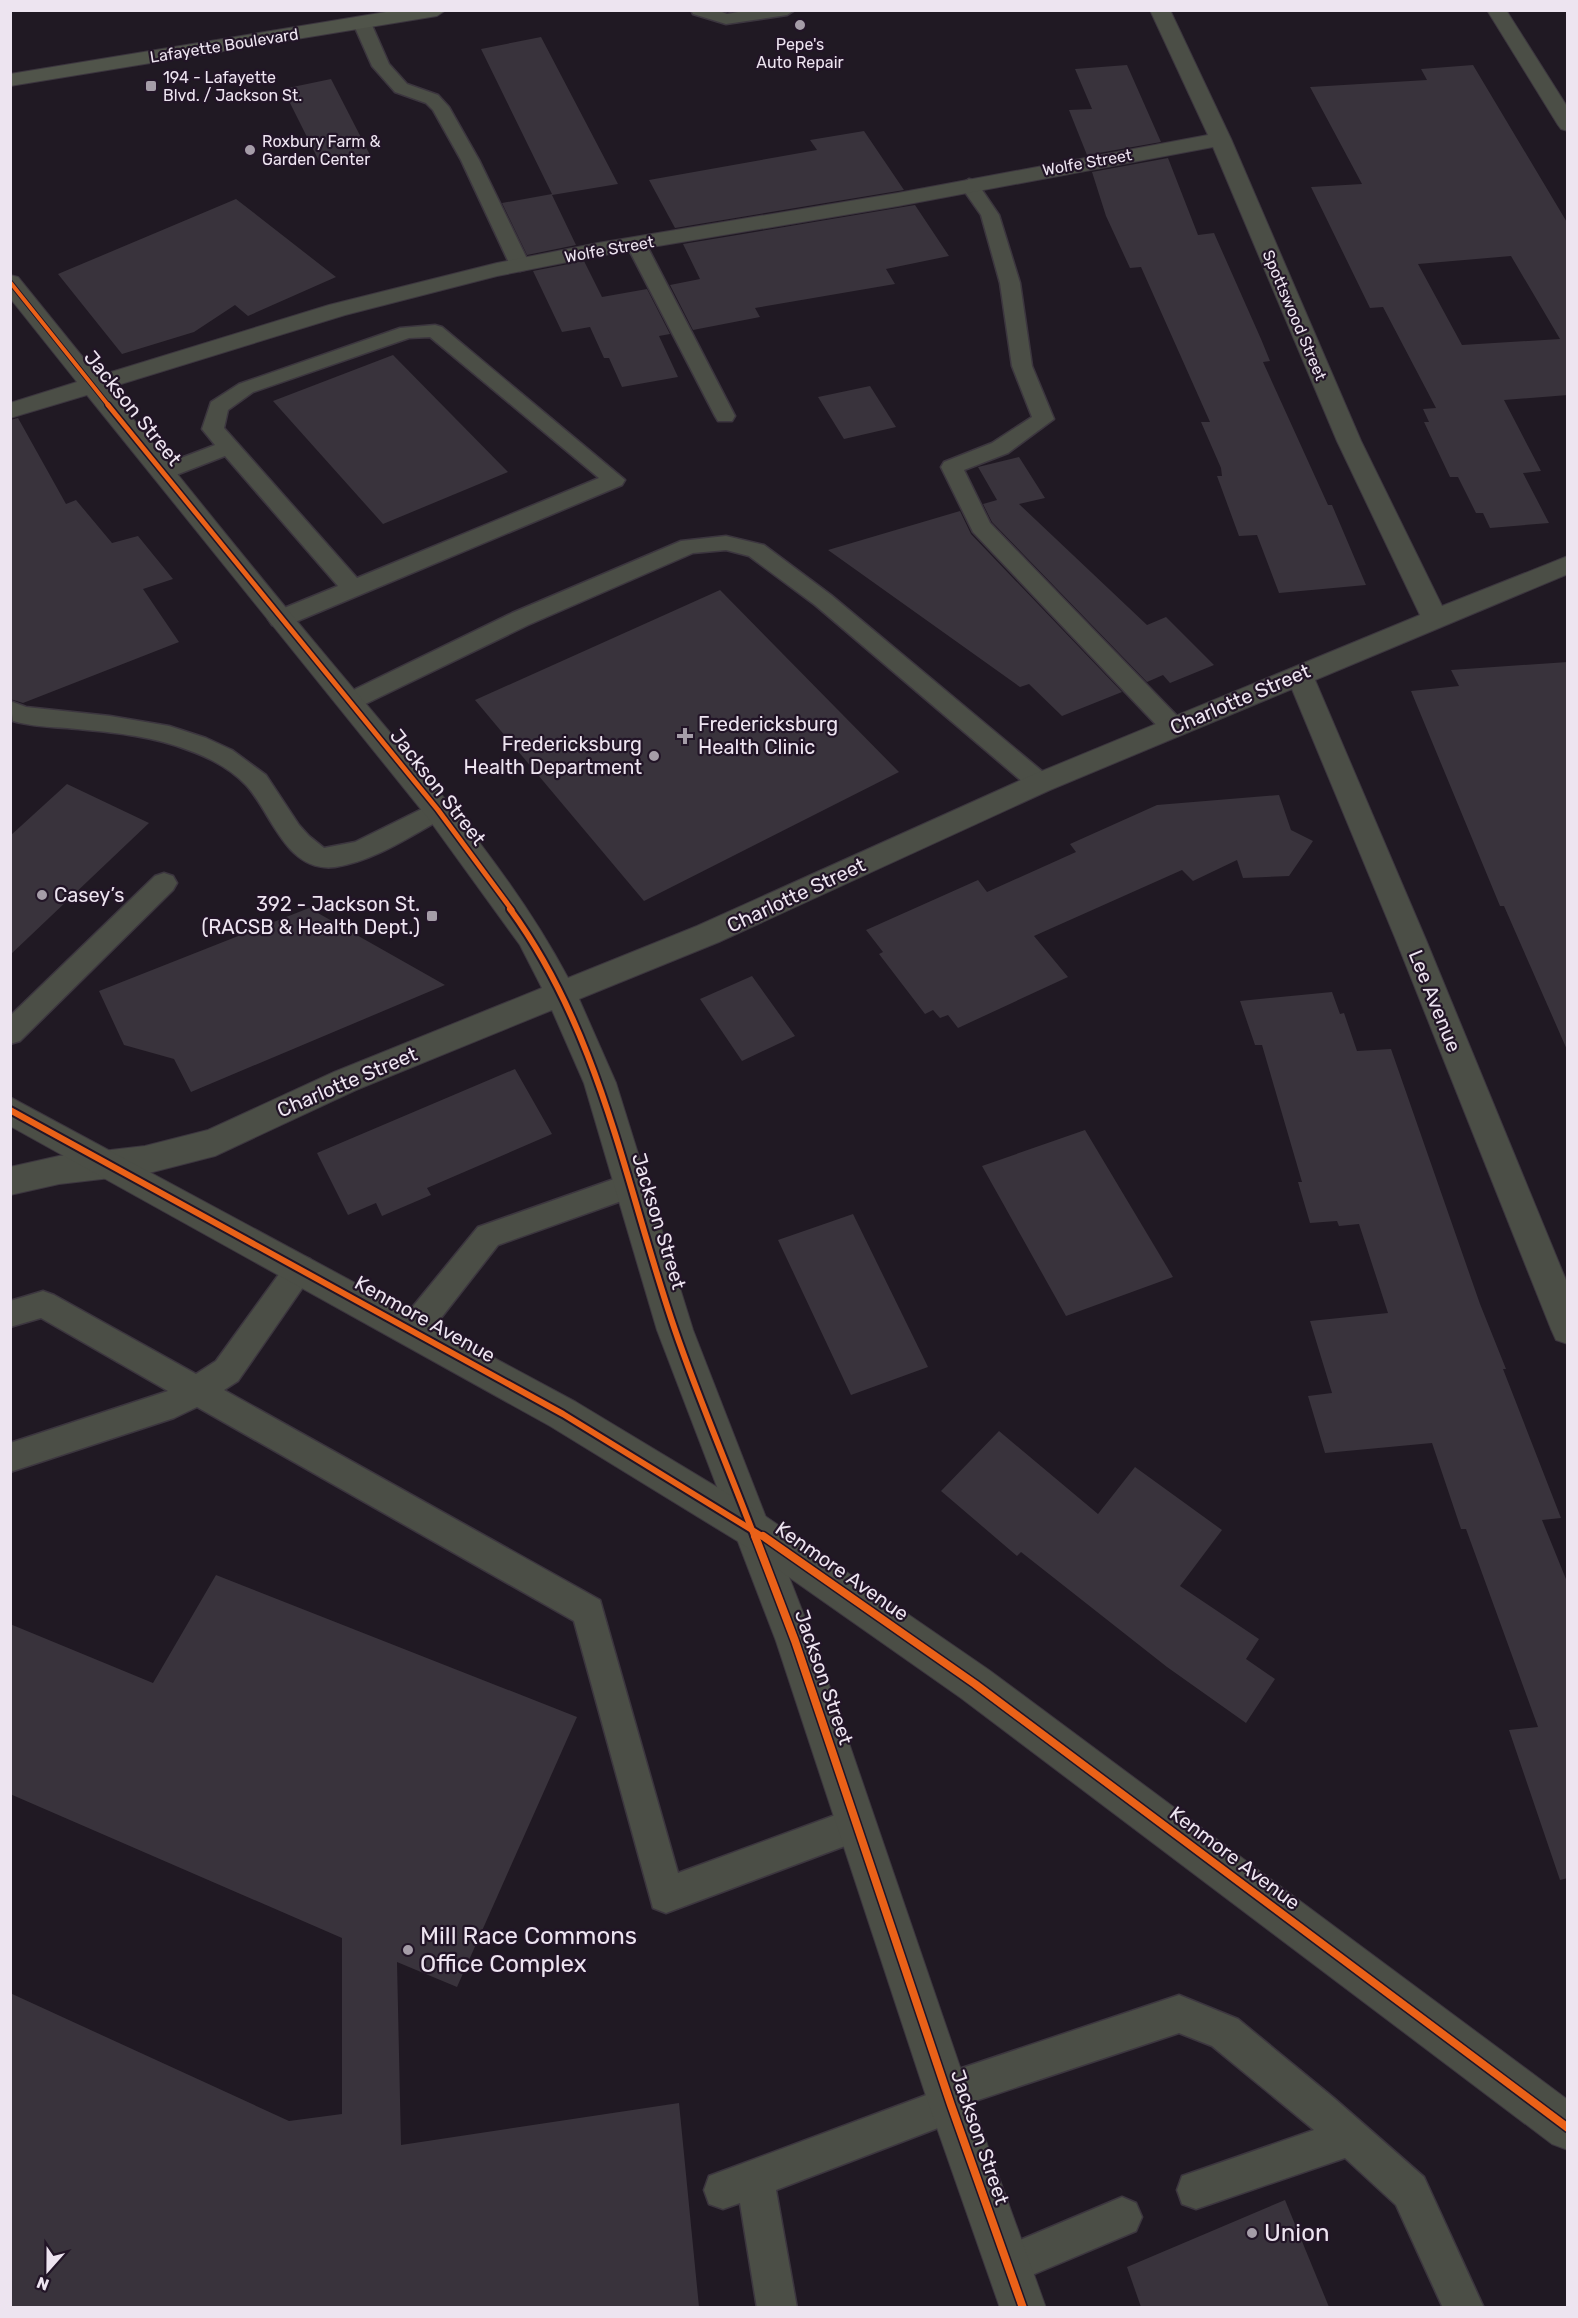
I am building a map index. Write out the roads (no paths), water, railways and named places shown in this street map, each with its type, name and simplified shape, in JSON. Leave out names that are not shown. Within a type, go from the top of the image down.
[{"type":"main road","name":"Lafayette Boulevard","points":[[10,80],[437,10]]},
{"type":"street","name":"Spottswood Street","points":[[1160,10],[1220,139],[1349,441],[1435,618]]},
{"type":"street","points":[[1496,10],[1568,125]]},
{"type":"street","name":"Wolfe Street","points":[[10,411],[376,299],[519,266],[855,207],[1220,139]]},
{"type":"street","name":"Jackson Street","points":[[10,282],[280,619],[438,810],[531,938],[561,994],[600,1083],[675,1330],[795,1641],[949,2099],[1023,2307]]},
{"type":"street","name":"Charlotte Street","points":[[10,1182],[59,1170],[145,1160],[215,1142],[345,1081],[708,934],[1040,783],[1568,564]]},
{"type":"street","name":"Lee Avenue","points":[[1299,674],[1406,929],[1568,1329]]},
{"type":"street","name":"Kenmore Avenue","points":[[10,1110],[563,1414],[752,1529],[975,1684],[1568,2128]]},
{"type":"lane","points":[[699,10],[726,19],[787,10]]},
{"type":"lane","points":[[362,23],[381,66],[401,88],[432,99],[440,107],[470,160],[519,266]]},
{"type":"lane","points":[[969,185],[990,215],[1010,283],[1022,366],[1043,419],[1000,448],[952,467],[981,527],[1173,727]]},
{"type":"lane","points":[[636,244],[725,416]]},
{"type":"lane","points":[[280,619],[614,480],[435,330],[407,332],[246,388],[218,408],[213,429],[353,588]]},
{"type":"lane","points":[[163,473],[229,447]]},
{"type":"lane","points":[[349,702],[519,619],[679,550],[689,546],[726,543],[756,550],[823,600],[1040,783]]},
{"type":"lane","points":[[10,709],[21,715],[174,736],[215,751],[250,773],[306,850],[322,857],[346,855],[438,810]]},
{"type":"lane","points":[[10,1033],[164,883]]},
{"type":"lane","points":[[412,1331],[488,1236],[631,1185]]},
{"type":"lane","points":[[10,1458],[139,1418],[174,1404],[227,1371],[300,1268]]},
{"type":"lane","points":[[10,1314],[43,1304],[588,1611],[666,1895],[857,1824]]},
{"type":"lane","points":[[777,2307],[739,2185],[949,2099],[1179,2014],[1225,2032],[1351,2137],[1410,2191],[1464,2307]]},
{"type":"lane","points":[[1196,2190],[1351,2137]]},
{"type":"lane","points":[[1008,2265],[1122,2217]]},
{"type":"place","name":"Pepe's Auto Repair","points":[[800,25]]},
{"type":"place","name":"194 - Lafayette Blvd. / Jackson St.","points":[[151,86]]},
{"type":"place","name":"Roxbury Farm & Garden Center","points":[[250,150]]},
{"type":"place","name":"Fredericksburg Health Clinic","points":[[685,736]]},
{"type":"place","name":"Fredericksburg Health Department","points":[[654,756]]},
{"type":"place","name":"Casey’s","points":[[42,895]]},
{"type":"place","name":"392 - Jackson St. (RACSB & Health Dept.)","points":[[432,916]]},
{"type":"place","name":"Mill Race Commons Office Complex","points":[[408,1950]]},
{"type":"place","name":"Union","points":[[1252,2233]]}]
